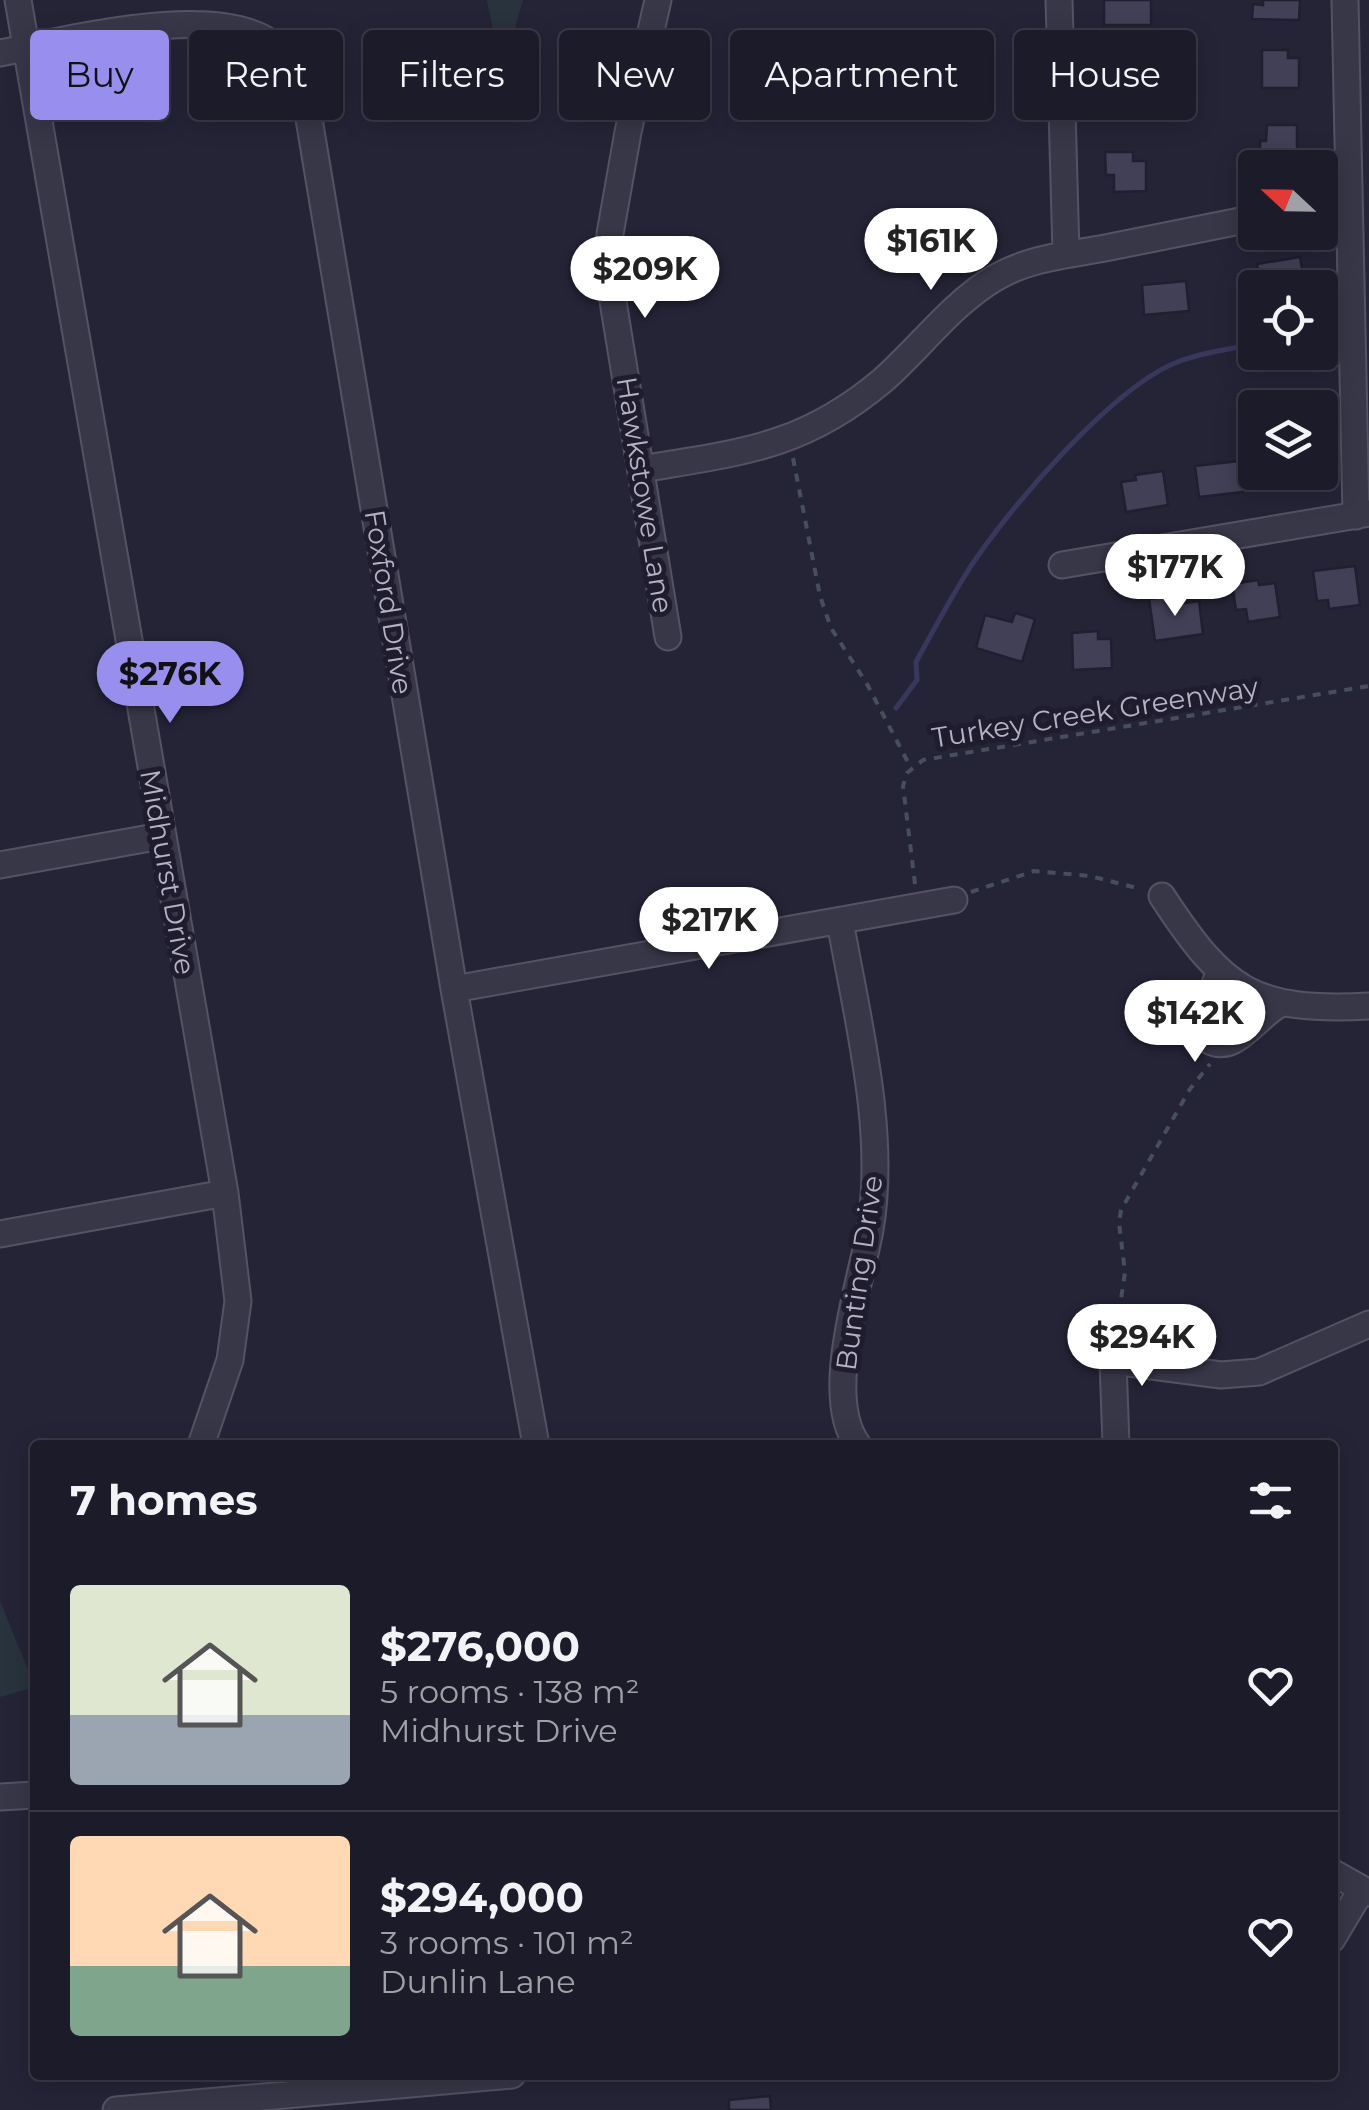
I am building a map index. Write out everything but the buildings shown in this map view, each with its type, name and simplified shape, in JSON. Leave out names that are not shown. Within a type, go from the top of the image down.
[{"type":"street","name":"Midhurst Drive","points":[[18,0],[225,1193],[238,1300],[230,1360],[203,1440]]},
{"type":"street","name":"Hawkstowe Lane","points":[[658,0],[628,132],[610,234],[609,277],[668,637]]},
{"type":"street","points":[[1060,0],[1066,254]]},
{"type":"street","points":[[1062,565],[1362,515],[1345,0]]},
{"type":"street","name":"Foxford Drive","points":[[0,53],[118,29],[200,18],[233,22],[255,32],[274,46],[292,70],[306,107],[454,988],[535,1440]]},
{"type":"street","points":[[1338,205],[1349,203]]},
{"type":"street","points":[[642,469],[748,451],[789,439],[838,415],[884,378],[958,304],[996,277],[1039,259],[1238,221]]},
{"type":"street","points":[[0,866],[161,836]]},
{"type":"street","points":[[1162,896],[1219,972],[1280,1004],[1314,1009],[1369,1006]]},
{"type":"street","points":[[454,988],[954,900]]},
{"type":"street","name":"Bunting Drive","points":[[840,921],[866,1071],[876,1165],[870,1228],[843,1377],[843,1406],[856,1440]]},
{"type":"street","points":[[1219,972],[1204,1020],[1204,1033],[1217,1046],[1230,1044],[1280,1004]]},
{"type":"street","points":[[0,1234],[225,1193]]},
{"type":"street","points":[[1114,1362],[1221,1375],[1259,1372],[1369,1324]]},
{"type":"street","points":[[1116,1330],[1116,1440]]},
{"type":"street","points":[[0,1798],[30,1795]]},
{"type":"street","points":[[1338,1875],[1366,1891],[1338,1931]]},
{"type":"street","points":[[116,2110],[447,2080]]},
{"type":"path","points":[[789,439],[820,596],[831,628],[867,684],[912,769]]},
{"type":"path","name":"Turkey Creek Greenway","points":[[920,906],[908,849],[903,786],[912,769],[924,760],[1369,686]]},
{"type":"path","points":[[954,900],[1034,871],[1090,876],[1162,896]]},
{"type":"path","points":[[1116,1330],[1126,1272],[1119,1223],[1121,1210],[1190,1089],[1210,1064],[1217,1046]]},
{"type":"shaded area","points":[[523,0],[514,30],[493,30],[487,1]]},
{"type":"shaded area","points":[[0,1601],[30,1675],[30,1688],[0,1697]]},
{"type":"waterway","points":[[896,708],[917,680],[916,662],[969,569],[1064,452],[1125,395],[1154,374],[1189,358],[1238,347]]}]
